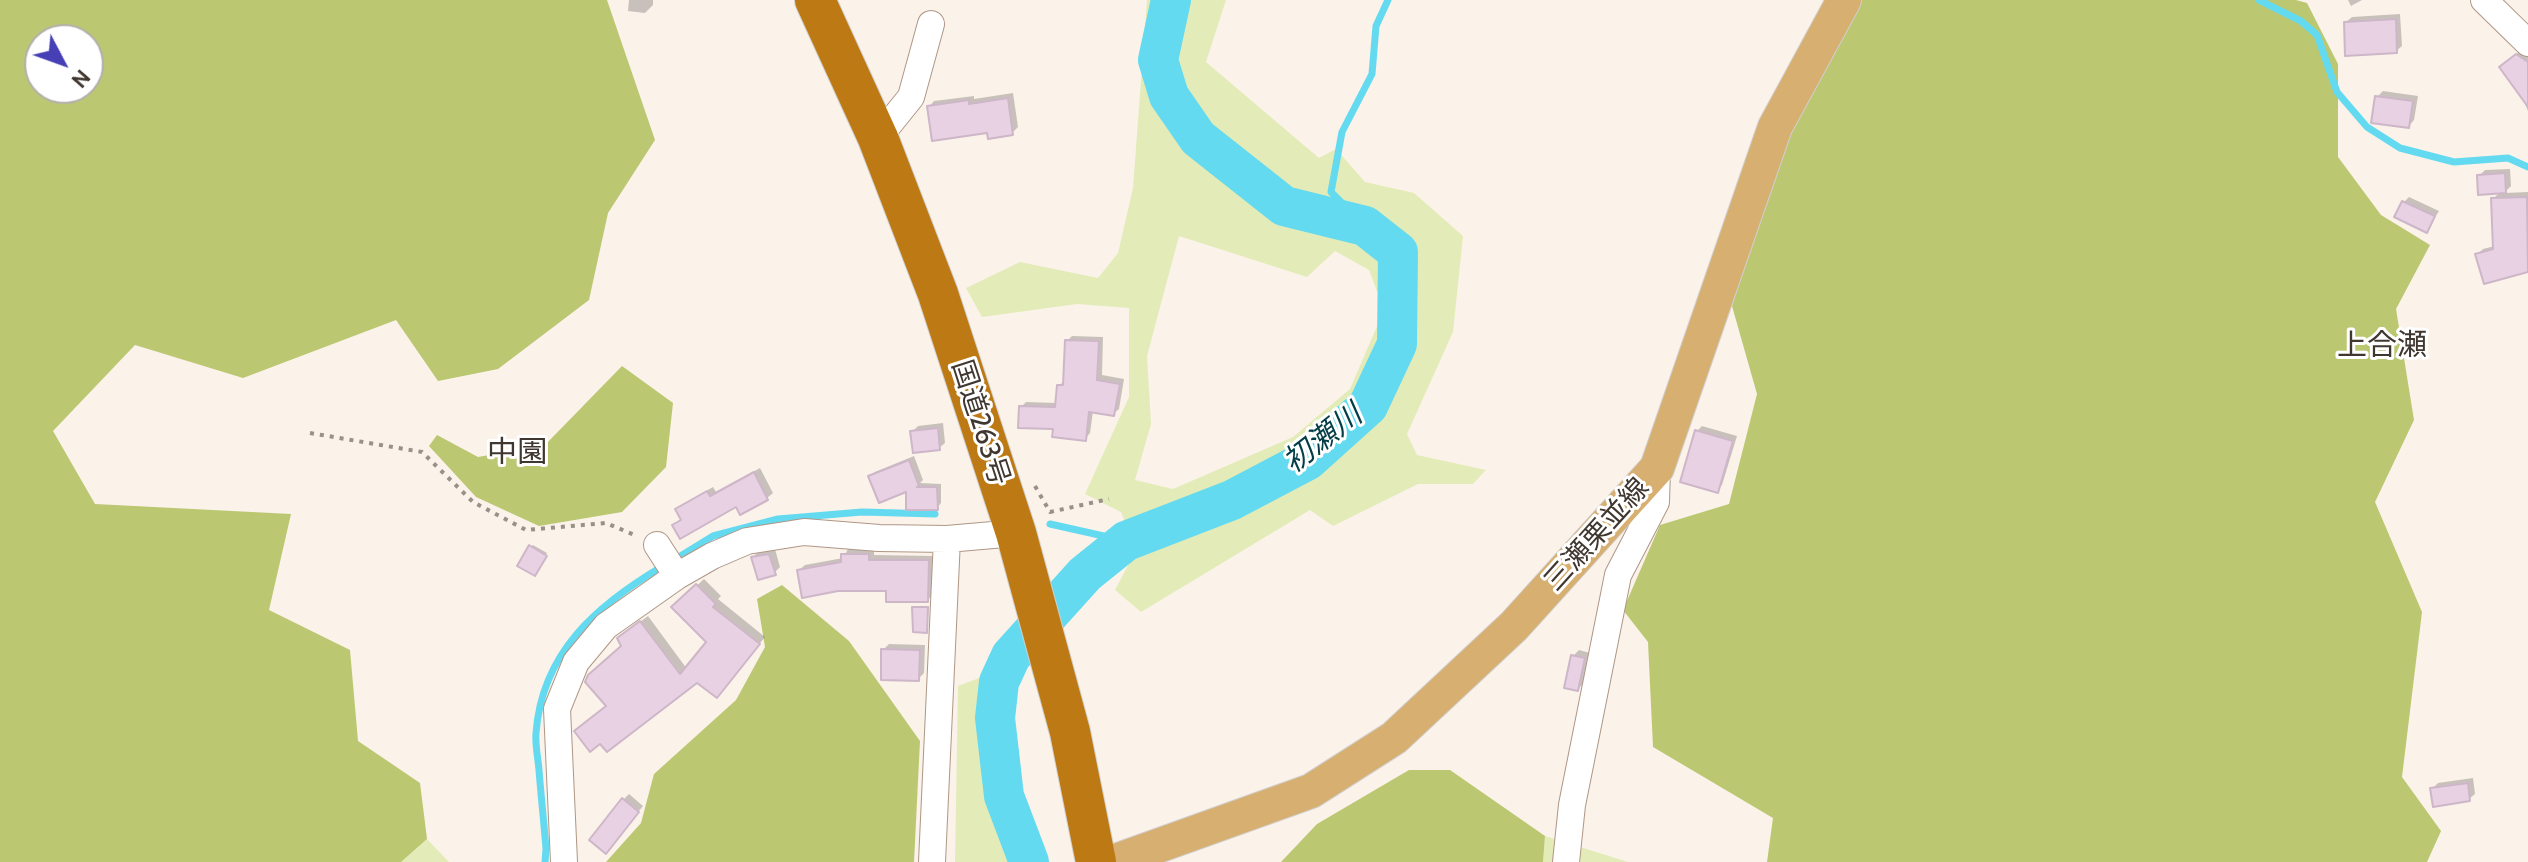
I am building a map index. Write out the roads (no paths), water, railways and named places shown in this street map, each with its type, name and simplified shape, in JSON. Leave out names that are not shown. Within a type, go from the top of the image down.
[{"type":"highway","name":"国道263号","points":[[815,0],[878,138],[938,294],[991,456],[1016,533],[1070,732],[1096,862]]},
{"type":"main road","name":"三瀬栗並線","points":[[1113,862],[1311,791],[1394,738],[1514,626],[1657,468],[1775,127],[1844,0]]},
{"type":"street","points":[[2484,0],[2528,43]]},
{"type":"street","points":[[878,138],[911,97],[931,24]]},
{"type":"street","points":[[1566,862],[1572,805],[1618,575],[1656,502],[1657,468]]},
{"type":"street","points":[[564,862],[557,709],[576,662],[606,626],[677,576],[747,541],[804,532],[947,539],[1016,533]]},
{"type":"street","points":[[932,862],[947,539]]},
{"type":"street","points":[[657,545],[677,576]]},
{"type":"waterway","name":"初瀬川","points":[[1029,862],[1004,796],[995,718],[999,682],[1011,656],[1085,574],[1126,541],[1232,500],[1308,460],[1368,406],[1397,344],[1398,252],[1365,226],[1284,206],[1198,138],[1169,96],[1158,60],[1171,0]]},
{"type":"waterway","points":[[1365,226],[1331,192],[1342,132],[1372,74],[1376,26],[1388,0]]},
{"type":"waterway","points":[[2259,0],[2301,21],[2317,35],[2337,92],[2367,127],[2400,148],[2454,162],[2508,158],[2528,167]]},
{"type":"waterway","points":[[674,560],[713,536],[778,519],[862,512],[935,514]]},
{"type":"waterway","points":[[1050,524],[1126,541]]},
{"type":"waterway","points":[[545,862],[536,738],[540,704],[549,678],[561,655],[595,615],[663,566]]},
{"type":"district","name":"上合瀬","points":[[2382,346]]},
{"type":"district","name":"中園","points":[[517,453]]}]
